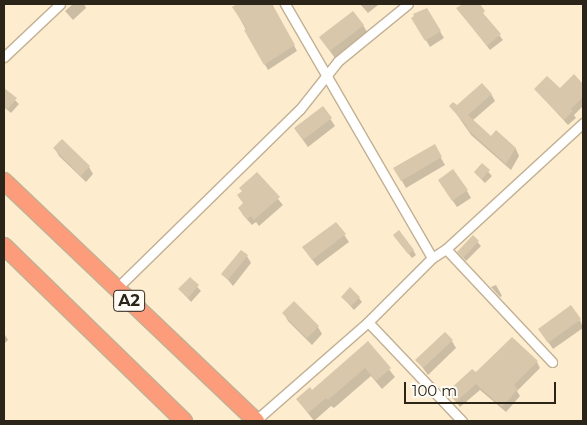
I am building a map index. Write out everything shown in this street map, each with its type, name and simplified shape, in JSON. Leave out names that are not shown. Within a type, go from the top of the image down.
[{"type":"highway","name":"A2","points":[[4,180],[255,421]]},
{"type":"highway","points":[[4,246],[184,421]]},
{"type":"street","points":[[4,57],[60,4]]},
{"type":"street","points":[[284,4],[432,258]]},
{"type":"street","points":[[116,289],[300,108],[338,61],[408,4]]},
{"type":"street","points":[[255,421],[368,322],[432,258],[446,249],[583,123]]},
{"type":"street","points":[[446,249],[552,362]]},
{"type":"street","points":[[368,322],[462,421]]},
{"type":"building","points":[[237,4],[272,4],[295,45],[264,65],[244,30],[247,29],[232,7]]},
{"type":"building","points":[[463,4],[480,4],[485,11],[483,13],[501,34],[487,46],[456,8]]},
{"type":"building","points":[[427,8],[441,31],[425,41],[411,18],[414,16],[413,14]]},
{"type":"building","points":[[353,11],[364,25],[330,51],[319,37]]},
{"type":"building","points":[[574,74],[583,84],[583,97],[571,109],[573,111],[564,120],[534,89],[547,76],[560,88]]},
{"type":"building","points":[[482,83],[492,94],[468,115],[491,136],[496,130],[516,148],[506,164],[466,128],[467,126],[449,106],[453,102],[457,105]]},
{"type":"building","points":[[4,88],[17,98],[8,109],[4,106]]},
{"type":"building","points":[[323,106],[332,118],[303,140],[294,128]]},
{"type":"building","points":[[62,139],[90,166],[81,176],[53,148]]},
{"type":"building","points":[[435,144],[442,157],[401,181],[393,168]]},
{"type":"building","points":[[482,163],[490,170],[482,179],[474,172]]},
{"type":"building","points":[[453,169],[468,190],[452,201],[438,180]]},
{"type":"building","points":[[257,172],[280,197],[254,220],[251,216],[247,219],[238,208],[243,203],[237,195],[242,191],[239,188]]},
{"type":"building","points":[[336,222],[346,234],[312,260],[302,247]]},
{"type":"building","points":[[399,230],[414,250],[408,254],[393,235]]},
{"type":"building","points":[[473,235],[479,241],[463,258],[457,252]]},
{"type":"building","points":[[241,250],[248,255],[228,280],[221,274]]},
{"type":"building","points":[[190,277],[199,285],[188,298],[178,289]]},
{"type":"building","points":[[350,287],[360,297],[351,306],[341,297]]},
{"type":"building","points":[[294,301],[319,326],[307,338],[282,313]]},
{"type":"building","points":[[571,305],[581,319],[548,343],[538,329]]},
{"type":"building","points":[[445,332],[453,340],[423,368],[415,360]]},
{"type":"building","points":[[512,337],[538,361],[514,385],[518,389],[502,407],[476,384],[456,402],[447,392],[472,369],[476,372]]},
{"type":"building","points":[[368,341],[391,368],[376,381],[365,368],[328,400],[326,398],[308,413],[296,399],[310,387],[312,390]]}]
